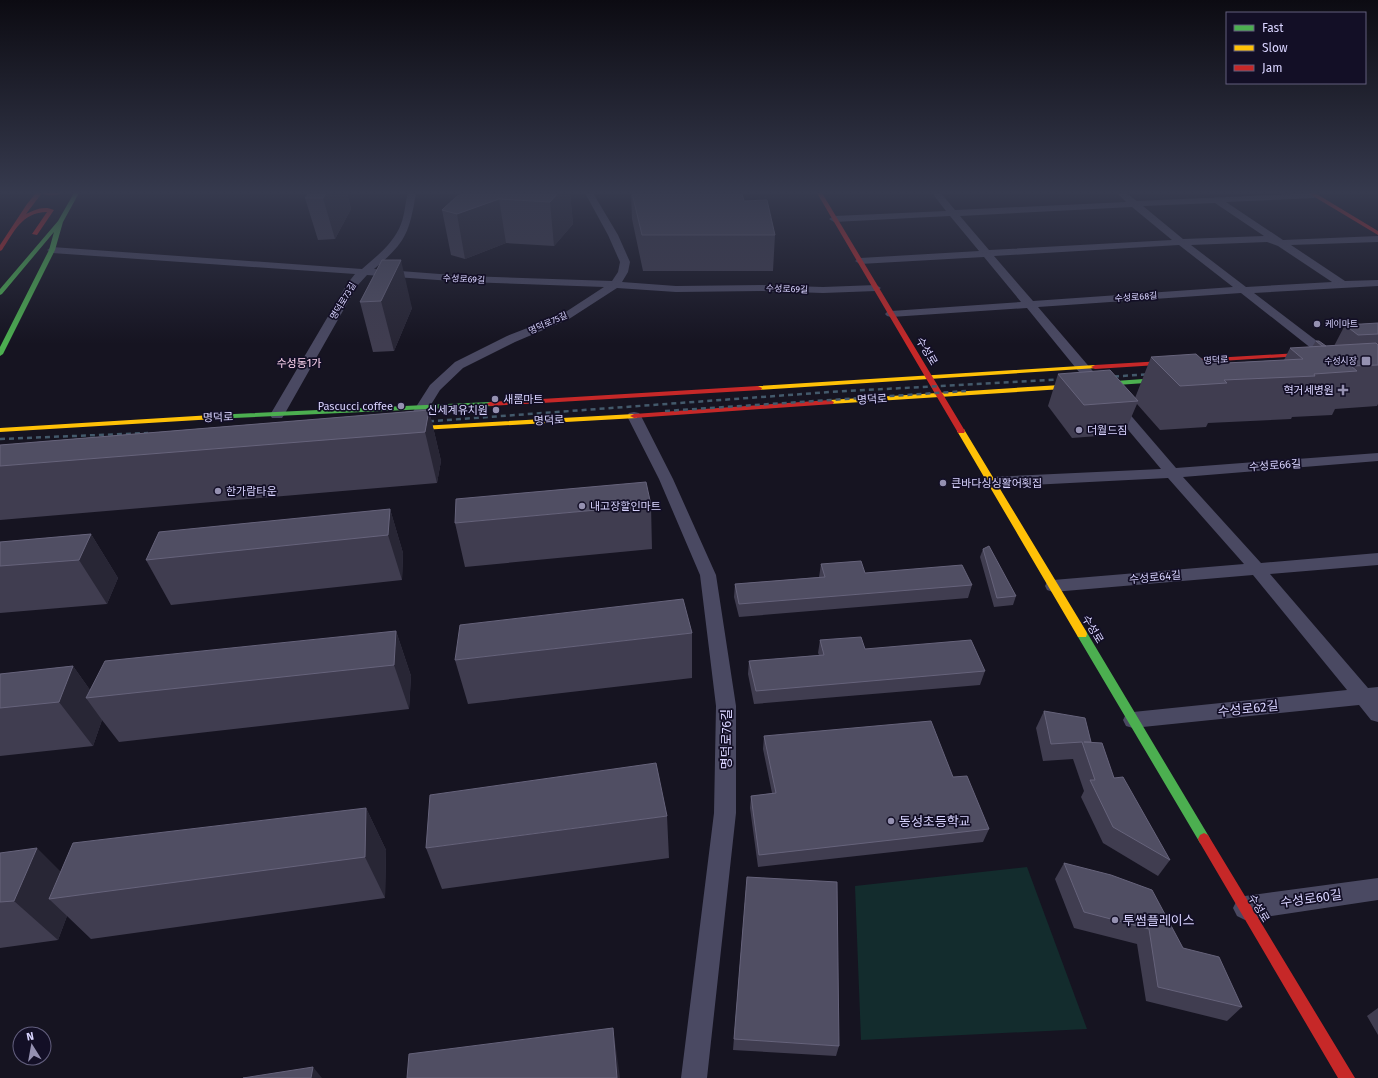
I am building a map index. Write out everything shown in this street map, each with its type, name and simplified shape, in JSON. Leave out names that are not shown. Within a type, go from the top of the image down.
[{"type":"main road","points":[[0,279],[28,243]]},
{"type":"main road","points":[[0,294],[42,243]]},
{"type":"main road","points":[[0,354],[52,250],[54,243]]},
{"type":"main road","name":"수성로","points":[[849,243],[1347,1078]]},
{"type":"main road","name":"명덕로","points":[[0,430],[110,421],[422,408],[1325,354]]},
{"type":"main road","name":"명덕로","points":[[393,429],[634,416],[1184,378]]},
{"type":"street","name":"명덕로73길","points":[[277,415],[352,284],[363,272],[383,256],[394,243]]},
{"type":"street","points":[[616,285],[623,272],[625,262],[617,243]]},
{"type":"street","points":[[977,243],[1030,304],[1172,473],[1371,696],[1378,714]]},
{"type":"street","points":[[860,261],[1160,243]]},
{"type":"street","points":[[1183,243],[1325,354],[1338,357]]},
{"type":"street","points":[[1279,243],[1343,285]]},
{"type":"street","name":"수성로69길","points":[[52,250],[466,279],[572,282],[676,289],[762,288],[823,290],[876,288]]},
{"type":"street","name":"수성로68길","points":[[891,314],[1242,290],[1378,283]]},
{"type":"street","name":"명덕로75길","points":[[409,428],[442,380],[460,365],[511,339],[565,317],[616,285]]},
{"type":"street","name":"명덕로76길","points":[[634,416],[666,480],[708,575],[726,706],[725,813],[694,1078]]},
{"type":"street","name":"수성로66길","points":[[991,482],[1172,473],[1378,457]]},
{"type":"street","name":"수성로64길","points":[[1054,586],[1378,559]]},
{"type":"street","name":"수성로62길","points":[[1133,720],[1371,696]]},
{"type":"street","name":"수성로60길","points":[[1245,908],[1378,889]]},
{"type":"green space","points":[[1027,867],[1087,1029],[861,1040],[855,886]]},
{"type":"building","points":[[382,260],[401,260],[381,301],[360,302]]},
{"type":"building","points":[[1378,323],[1378,334],[1358,335],[1345,325]]},
{"type":"building","points":[[1316,341],[1319,341],[1326,346],[1322,346]]},
{"type":"building","points":[[1376,343],[1378,345],[1378,365],[1351,366],[1357,371],[1314,374],[1315,376],[1224,380],[1227,383],[1180,386],[1151,357],[1196,354],[1207,364],[1303,359],[1290,348]]},
{"type":"building","points":[[1110,370],[1138,401],[1084,405],[1058,374]]},
{"type":"building","points":[[429,410],[425,432],[0,466],[0,445]]},
{"type":"building","points":[[646,482],[651,505],[455,523],[456,499]]},
{"type":"building","points":[[390,509],[388,535],[146,560],[159,532]]},
{"type":"building","points":[[91,534],[79,560],[0,566],[0,542]]},
{"type":"building","points":[[989,546],[1016,596],[997,598],[983,549]]},
{"type":"building","points":[[861,561],[865,573],[962,565],[972,585],[739,604],[735,584],[825,577],[821,564]]},
{"type":"building","points":[[683,599],[692,633],[455,660],[460,625]]},
{"type":"building","points":[[396,631],[394,665],[86,698],[105,661]]},
{"type":"building","points":[[861,637],[865,649],[971,640],[985,671],[756,691],[749,661],[824,655],[820,640]]},
{"type":"building","points":[[73,666],[59,702],[0,708],[0,674]]},
{"type":"building","points":[[1044,711],[1085,718],[1091,742],[1084,742],[1102,743],[1114,778],[1123,777],[1170,860],[1113,827],[1090,780],[1095,780],[1082,742],[1051,744]]},
{"type":"building","points":[[931,721],[953,777],[967,776],[989,829],[759,855],[751,796],[776,793],[764,736]]},
{"type":"building","points":[[656,763],[667,816],[426,848],[430,795]]},
{"type":"building","points":[[366,808],[365,857],[49,899],[73,843]]},
{"type":"building","points":[[37,848],[14,901],[0,902],[0,853]]},
{"type":"building","points":[[1064,863],[1111,875],[1152,890],[1183,948],[1219,957],[1242,1007],[1158,987],[1149,929],[1084,912]]},
{"type":"building","points":[[747,877],[837,882],[839,1046],[734,1039]]},
{"type":"building","points":[[613,1028],[617,1078],[407,1078],[409,1054]]},
{"type":"building","points":[[313,1067],[311,1078],[243,1078]]},
{"type":"railway","points":[[1105,377],[1154,374]]},
{"type":"railway","points":[[420,422],[830,392],[1067,379]]},
{"type":"railway","points":[[665,411],[966,391]]},
{"type":"railway","points":[[0,439],[148,433]]},
{"type":"traffic: fast","points":[[0,293],[42,243]]},
{"type":"traffic: fast","points":[[0,354],[52,250],[54,243]]},
{"type":"traffic: fast","points":[[1060,387],[1171,379]]},
{"type":"traffic: fast","points":[[212,417],[490,404]]},
{"type":"traffic: fast","points":[[1082,634],[1204,839]]},
{"type":"traffic: slow","points":[[758,388],[1095,367]]},
{"type":"traffic: slow","points":[[830,402],[1060,387]]},
{"type":"traffic: slow","points":[[403,429],[634,416]]},
{"type":"traffic: slow","points":[[0,430],[212,417]]},
{"type":"traffic: slow","points":[[961,431],[1082,634]]},
{"type":"traffic: jam","points":[[0,249],[4,243]]},
{"type":"traffic: jam","points":[[849,243],[961,431]]},
{"type":"traffic: jam","points":[[1095,367],[1315,354]]},
{"type":"traffic: jam","points":[[490,404],[758,388]]},
{"type":"traffic: jam","points":[[634,416],[830,402]]},
{"type":"traffic: jam","points":[[1204,839],[1347,1078]]},
{"type":"place","name":"케이마트","points":[[1317,324]]},
{"type":"place","name":"수성시장","points":[[1366,361]]},
{"type":"place","name":"혁거세병원","points":[[1343,390]]},
{"type":"place","name":"새롬마트","points":[[495,399]]},
{"type":"place","name":"Pascucci coffee","points":[[401,406]]},
{"type":"place","name":"신세계유치원","points":[[496,410]]},
{"type":"place","name":"더월드짐","points":[[1079,430]]},
{"type":"place","name":"큰바다싱싱활어횟집","points":[[943,483]]},
{"type":"place","name":"한가람타운","points":[[218,491]]},
{"type":"place","name":"내고장할인마트","points":[[582,506]]},
{"type":"place","name":"동성초등학교","points":[[891,821]]},
{"type":"place","name":"투썸플레이스","points":[[1115,920]]},
{"type":"district","name":"수성동1가","points":[[299,363]]}]
